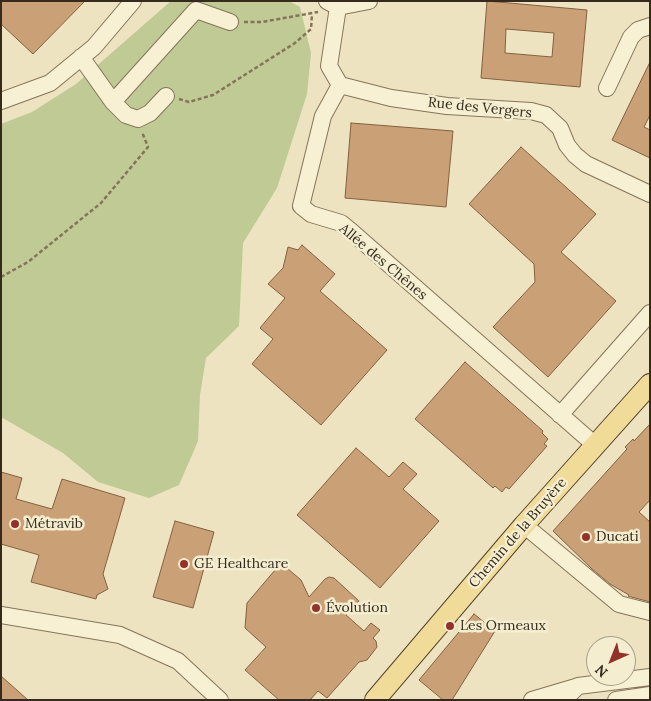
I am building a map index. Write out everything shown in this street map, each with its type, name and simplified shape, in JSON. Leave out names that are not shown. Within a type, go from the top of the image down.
[{"type":"main road","name":"Chemin de la Bruyère","points":[[374,700],[384,692],[524,524],[650,384]]},
{"type":"street","points":[[3,98],[50,83],[94,47],[133,1]]},
{"type":"street","points":[[340,85],[329,66],[333,4],[369,1]]},
{"type":"street","points":[[113,102],[196,10],[230,22]]},
{"type":"street","points":[[607,88],[631,37],[638,30],[650,26]]},
{"type":"street","points":[[81,57],[113,102],[126,115],[138,118],[150,113],[166,96]]},
{"type":"street","name":"Rue des Vergers","points":[[340,85],[391,98],[448,106],[531,111],[546,115],[560,128],[567,145],[575,155],[586,164],[650,194]]},
{"type":"street","name":"Allée des Chênes","points":[[340,85],[323,116],[301,206],[311,214],[341,224],[352,232],[595,445]]},
{"type":"street","points":[[560,415],[650,313]]},
{"type":"street","points":[[524,524],[619,604],[650,612]]},
{"type":"street","points":[[1,615],[120,635],[178,661],[220,700]]},
{"type":"street","points":[[532,700],[578,686],[650,677]]},
{"type":"street","points":[[564,700],[578,686]]},
{"type":"street","points":[[616,700],[650,695]]},
{"type":"path","points":[[230,22],[262,22],[312,14],[333,4]]},
{"type":"path","points":[[166,96],[189,102],[213,95],[295,43],[311,29],[312,14]]},
{"type":"path","points":[[1,277],[28,262],[101,203],[148,148],[138,118]]},
{"type":"green space","points":[[171,1],[289,1],[300,7],[311,53],[307,94],[277,188],[243,243],[239,326],[206,358],[200,395],[198,441],[179,485],[149,498],[98,482],[63,453],[1,417],[1,124],[32,112],[76,84]]},
{"type":"building","points":[[1,1],[85,1],[33,54],[1,24]]},
{"type":"building","points":[[487,1],[587,10],[580,87],[481,78]],"holes":[[[506,29],[554,33],[552,57],[505,53]]]},
{"type":"building","points":[[650,62],[650,115],[644,127],[650,130],[650,158],[612,140]]},
{"type":"building","points":[[351,123],[453,131],[446,207],[345,198]]},
{"type":"building","points":[[521,147],[596,214],[561,252],[616,301],[548,377],[493,327],[535,282],[534,264],[469,204]]},
{"type":"building","points":[[302,245],[335,274],[320,291],[387,350],[321,425],[252,364],[273,339],[260,328],[285,298],[268,284],[283,268],[288,247],[298,250]]},
{"type":"building","points":[[465,362],[543,431],[542,433],[548,439],[544,444],[547,446],[509,489],[506,487],[502,492],[495,486],[493,488],[415,419]]},
{"type":"building","points":[[650,424],[650,500],[639,512],[650,522],[650,602],[628,596],[610,584],[553,531],[627,449],[625,447],[633,439],[634,441]]},
{"type":"building","points":[[356,448],[389,477],[403,462],[417,474],[403,489],[439,521],[380,588],[297,515]]},
{"type":"building","points":[[1,472],[22,478],[16,499],[52,509],[62,479],[125,498],[103,574],[108,589],[97,595],[96,599],[31,582],[39,555],[1,544]]},
{"type":"building","name":"GE Healthcare","points":[[175,521],[214,532],[193,608],[153,597]]},
{"type":"building","points":[[281,563],[301,580],[309,597],[325,579],[329,577],[334,578],[359,601],[346,615],[364,631],[371,623],[380,630],[373,638],[376,641],[377,647],[367,660],[359,662],[327,698],[318,691],[310,700],[279,700],[245,670],[266,647],[245,628],[247,603]]},
{"type":"building","points":[[474,614],[495,631],[452,700],[443,700],[419,680]]},
{"type":"building","points":[[1,676],[28,700],[1,700]]},
{"type":"place","name":"Métravib","points":[[15,524]]},
{"type":"place","name":"Ducati","points":[[586,537]]},
{"type":"place","name":"GE Healthcare","points":[[184,564]]},
{"type":"place","name":"Évolution","points":[[316,608]]},
{"type":"place","name":"Les Ormeaux","points":[[450,626]]}]
